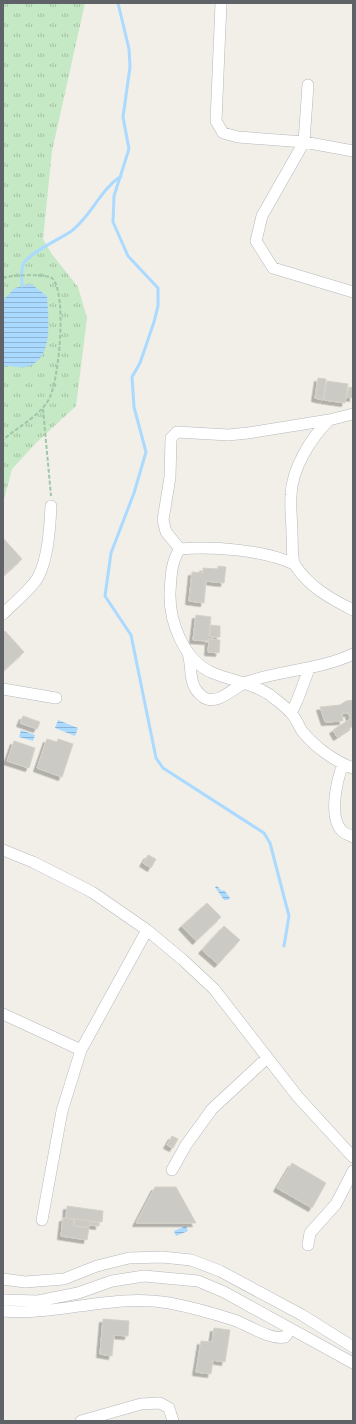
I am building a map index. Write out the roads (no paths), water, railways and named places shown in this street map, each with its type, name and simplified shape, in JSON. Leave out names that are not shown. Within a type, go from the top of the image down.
[{"type":"street","points":[[221,3],[216,121],[223,133],[238,137],[304,142],[353,151]]},
{"type":"street","points":[[308,85],[304,142],[262,216],[256,241],[272,268],[353,292]]},
{"type":"street","points":[[180,549],[166,532],[163,520],[170,477],[171,438],[177,432],[228,435],[329,420],[353,414]]},
{"type":"street","points":[[294,564],[291,494],[298,468],[308,445],[318,431],[329,420]]},
{"type":"street","points":[[3,614],[39,576],[45,554],[51,506]]},
{"type":"street","points":[[180,549],[215,548],[259,554],[285,560],[294,564],[312,585],[336,602],[353,610]]},
{"type":"street","points":[[180,549],[174,557],[170,602],[177,630],[188,653],[191,681],[195,690],[204,698],[215,699],[227,695],[245,683],[309,669],[353,654]]},
{"type":"street","points":[[188,653],[199,665],[212,673],[245,683],[268,695],[291,713],[302,731],[318,746],[348,766],[339,776],[335,797],[336,817],[342,831],[353,837]]},
{"type":"street","points":[[291,713],[309,669]]},
{"type":"street","points":[[3,689],[56,698]]},
{"type":"street","points":[[3,850],[33,862],[92,892],[148,930],[183,960],[214,989],[298,1097],[353,1157]]},
{"type":"street","points":[[42,1220],[62,1111],[81,1050],[148,930]]},
{"type":"street","points":[[3,1014],[81,1050]]},
{"type":"street","points":[[172,1170],[186,1145],[212,1109],[267,1058]]},
{"type":"street","points":[[308,1246],[310,1233],[336,1204],[353,1171]]},
{"type":"street","points":[[3,1279],[25,1282],[64,1279],[114,1260],[130,1258],[162,1257],[191,1260],[220,1271],[251,1287],[302,1315],[353,1347]]},
{"type":"street","points":[[3,1300],[38,1302],[78,1293],[112,1282],[144,1276],[198,1281],[224,1292],[290,1330],[353,1363]]},
{"type":"street","points":[[241,1302],[251,1287]]},
{"type":"street","points":[[3,1311],[24,1313],[98,1303],[133,1301],[168,1303],[216,1315],[273,1337],[285,1337],[290,1330]]},
{"type":"street","points":[[81,1421],[141,1404],[155,1403],[160,1403],[169,1408],[173,1421]]},
{"type":"water","points":[[31,284],[47,296],[48,338],[45,348],[35,363],[25,367],[3,366],[3,300],[15,288]]},
{"type":"water","points":[[58,720],[78,728],[75,736],[55,728]]},
{"type":"water","points":[[21,730],[35,735],[33,741],[19,737]]},
{"type":"water","points":[[217,886],[222,891],[224,890],[230,898],[228,900],[224,900],[215,887]]},
{"type":"water","points":[[186,1226],[188,1231],[176,1236],[174,1231]]},
{"type":"waterway","points":[[118,3],[129,49],[130,67],[123,117],[129,149],[114,196],[113,222],[128,256],[158,288],[158,306],[140,363],[132,377],[134,407],[146,452],[134,493],[111,553],[105,596],[131,635],[156,758],[163,768],[264,833],[270,843],[289,916],[284,946]]},
{"type":"waterway","points":[[22,286],[22,269],[27,259],[38,250],[70,232],[77,226],[107,189],[121,176]]}]
